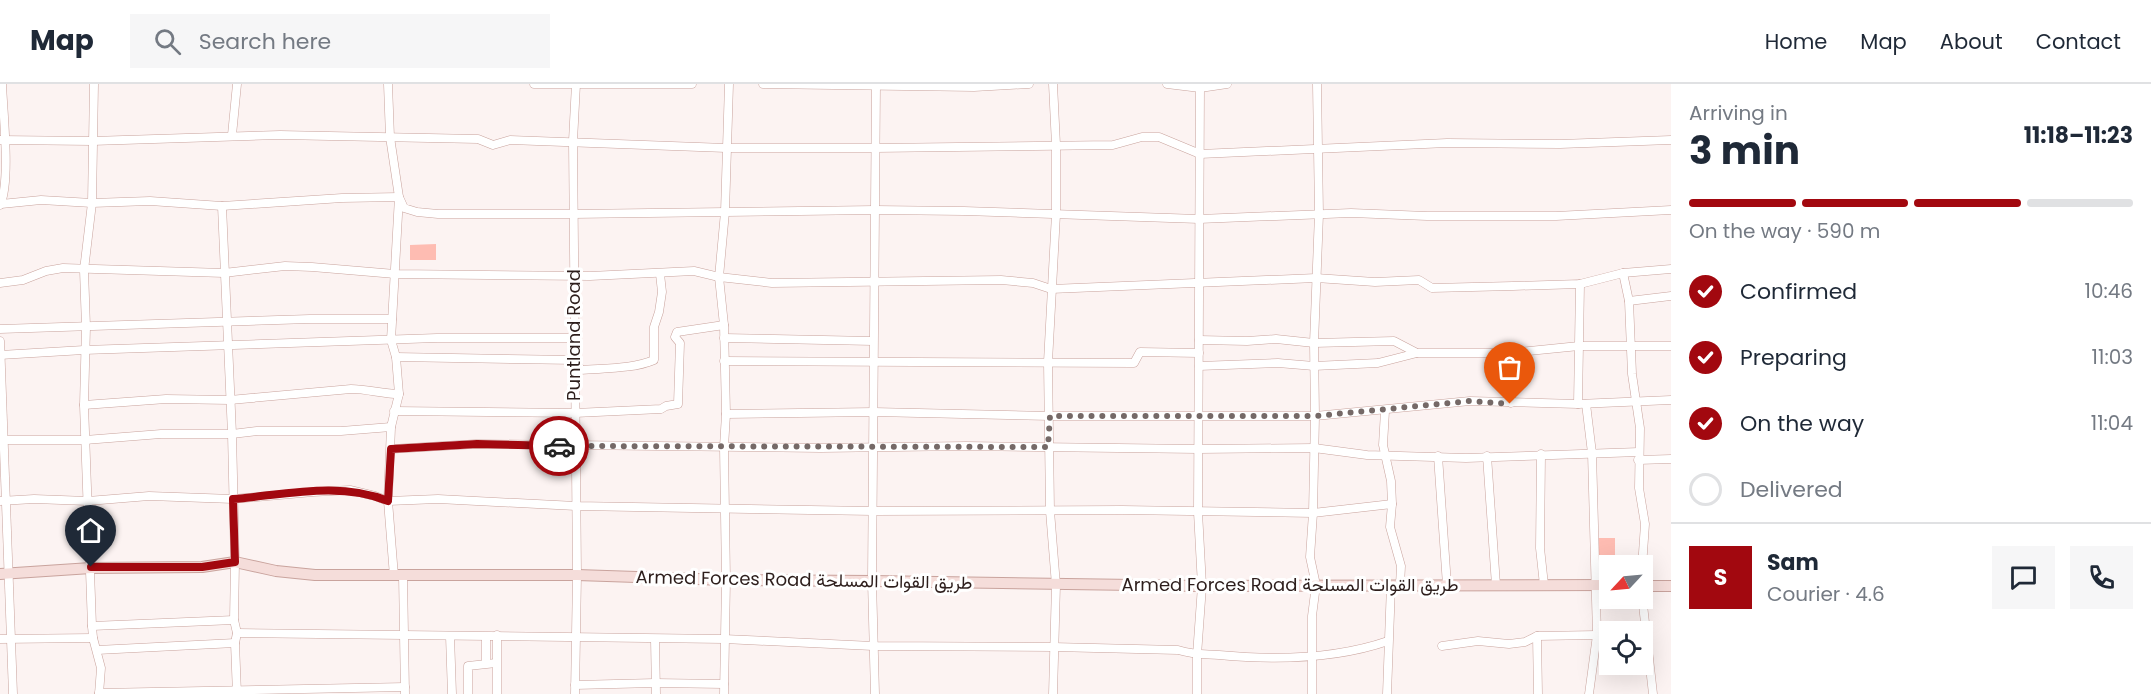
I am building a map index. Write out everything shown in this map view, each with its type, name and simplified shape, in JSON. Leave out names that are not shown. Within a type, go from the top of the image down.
[{"type":"street","points":[[0,205],[4,196],[2,84]]},
{"type":"street","points":[[94,84],[92,202],[84,270],[86,327],[84,405],[92,626],[101,668],[99,694],[405,691],[404,636],[399,575],[388,501],[391,428],[399,394],[396,357],[391,340],[399,197],[390,137],[388,84]]},
{"type":"street","points":[[232,135],[237,84]]},
{"type":"street","points":[[534,84],[692,84]]},
{"type":"street","points":[[724,694],[726,414],[724,325],[719,278],[725,212],[729,84]]},
{"type":"street","points":[[763,84],[974,87],[1029,84]]},
{"type":"street","points":[[1053,84],[1056,214],[1048,362],[1050,511],[1056,585],[1053,694]]},
{"type":"street","points":[[1167,84],[1200,86],[1227,84]]},
{"type":"street","points":[[1312,694],[1312,616],[1316,585],[1310,557],[1313,513],[1314,343],[1318,214],[1317,84]]},
{"type":"street","name":"Puntland Road","points":[[575,690],[577,575],[573,141],[576,85]]},
{"type":"street","points":[[875,694],[872,581],[876,85]]},
{"type":"street","points":[[1197,694],[1197,655],[1202,586],[1198,512],[1200,86]]},
{"type":"street","points":[[3,140],[92,141],[232,135],[478,139],[494,145],[510,140],[726,148],[875,148],[1113,145],[1142,137],[1159,138],[1200,154],[1447,143],[1560,144],[1671,140]]},
{"type":"street","points":[[0,205],[41,200],[150,201],[222,206],[342,198],[399,197]]},
{"type":"street","points":[[399,197],[404,208],[438,214],[875,210],[1199,219],[1351,213],[1427,216],[1556,216],[1671,210]]},
{"type":"street","points":[[222,206],[232,434],[234,620],[237,633],[235,643],[236,692]]},
{"type":"street","points":[[0,283],[23,280],[46,271],[63,268],[224,273],[294,266],[349,268],[395,274],[574,276],[694,271],[719,278],[772,283],[1001,280],[1033,283],[1051,289],[1317,278],[1375,282],[1419,280],[1432,288],[1580,284],[1623,273],[1671,269]]},
{"type":"street","points":[[1623,273],[1629,301],[1631,347],[1640,428],[1639,488],[1645,524],[1643,555]]},
{"type":"street","points":[[396,357],[575,360],[581,370],[631,365],[654,360],[654,327],[662,291],[660,274]]},
{"type":"street","points":[[1580,284],[1579,346],[1582,404],[1592,453],[1597,635],[1589,694]]},
{"type":"street","points":[[1629,301],[1671,296]]},
{"type":"street","points":[[0,329],[310,319],[392,319]]},
{"type":"street","points":[[394,411],[575,413],[661,410],[666,406],[678,404],[680,343],[675,337],[677,332],[724,325]]},
{"type":"street","points":[[0,355],[437,338],[574,338]]},
{"type":"street","points":[[724,338],[873,341]]},
{"type":"street","points":[[1199,340],[1276,339],[1314,343],[1394,341],[1417,353]]},
{"type":"street","points":[[0,341],[5,574],[12,639],[13,694]]},
{"type":"street","points":[[1199,366],[1278,363],[1314,366],[1378,363],[1417,353],[1510,353],[1579,346],[1671,346]]},
{"type":"street","points":[[724,361],[1134,363],[1140,352],[1199,352]]},
{"type":"street","points":[[1510,353],[1510,404]]},
{"type":"street","points":[[84,405],[166,399],[230,400],[351,389],[399,394]]},
{"type":"street","points":[[726,414],[874,412],[1050,416],[1315,416],[1470,401],[1510,404],[1582,404],[1671,399]]},
{"type":"street","points":[[1385,411],[1383,445],[1391,481],[1390,527],[1401,566],[1388,641],[1387,694]]},
{"type":"street","points":[[2,441],[391,428]]},
{"type":"street","points":[[391,449],[477,444],[873,448],[966,446],[1314,448],[1386,455],[1466,458],[1592,453],[1671,459]]},
{"type":"street","points":[[1541,454],[1540,548],[1544,585]]},
{"type":"street","points":[[1438,456],[1447,585]]},
{"type":"street","points":[[1487,456],[1496,585]]},
{"type":"street","points":[[4,501],[34,499],[88,501],[149,496],[233,499],[350,490],[388,501],[438,499],[576,506],[873,511],[1122,510],[1313,513],[1392,504]]},
{"type":"street","name":"Armed Forces Road طريق القوات المسلحة","points":[[5,574],[91,567],[202,567],[235,562],[276,571],[315,575],[577,575],[726,580],[1056,585],[1599,585]]},
{"type":"street","points":[[1653,586],[1671,586]]},
{"type":"street","points":[[1643,609],[1653,694]]},
{"type":"street","points":[[92,626],[234,620]]},
{"type":"street","points":[[237,633],[724,639],[873,646],[1178,650],[1197,655],[1251,657],[1312,655],[1366,649],[1388,641]]},
{"type":"street","points":[[1442,646],[1478,641],[1517,643],[1537,636],[1597,635]]},
{"type":"street","points":[[450,636],[452,694]]},
{"type":"street","points":[[497,636],[497,694]]},
{"type":"street","points":[[1537,636],[1538,694]]},
{"type":"street","points":[[486,637],[486,663]]},
{"type":"street","points":[[0,639],[93,638]]},
{"type":"street","points":[[655,639],[656,694]]},
{"type":"street","points":[[97,650],[235,643]]},
{"type":"street","points":[[468,694],[468,666],[496,663]]},
{"type":"street","points":[[575,690],[655,683],[724,684]]},
{"type":"shaded area","points":[[436,244],[436,260],[410,260],[410,245]]},
{"type":"shaded area","points":[[1597,538],[1615,538],[1615,555],[1599,555],[1599,562],[1597,562]]},
{"type":"way so far","points":[[559,446],[1048,447],[1050,416],[1315,416],[1470,401],[1510,404]]},
{"type":"route","points":[[91,567],[124,569],[202,567],[235,562],[233,499],[350,490],[388,501],[391,449],[477,444],[559,446]]}]
